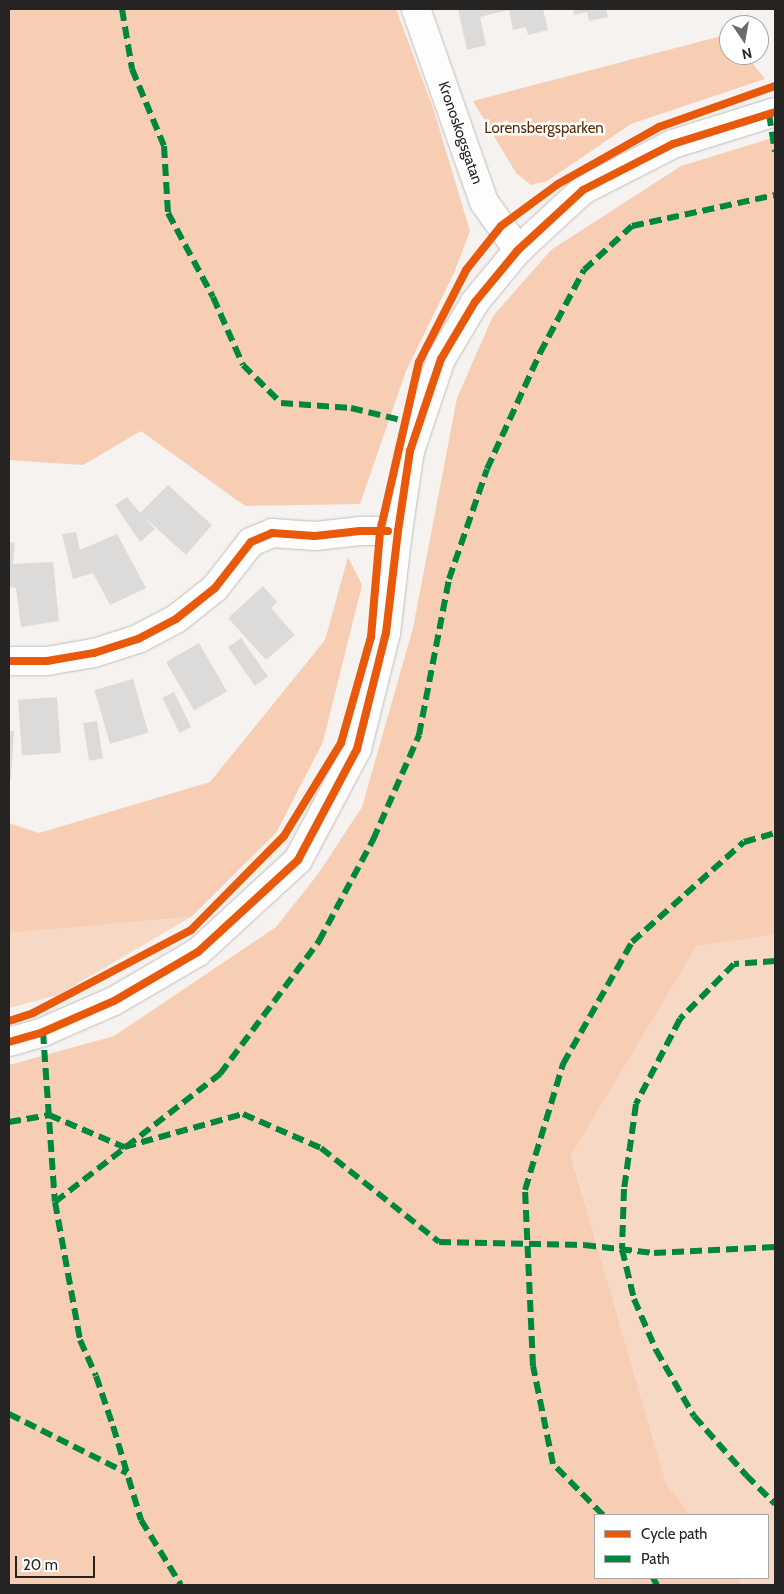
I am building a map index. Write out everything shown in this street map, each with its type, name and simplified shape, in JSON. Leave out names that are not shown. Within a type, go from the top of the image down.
[{"type":"street","name":"Kronoskogsgatan","points":[[416,9],[484,202],[518,250]]},
{"type":"street","points":[[9,1042],[42,1032],[114,1001],[198,952],[298,860],[357,749],[386,633],[410,451],[442,359],[474,302],[518,250],[583,190],[673,144],[775,112]]},
{"type":"street","points":[[9,661],[47,661],[94,652],[138,639],[176,619],[215,588],[251,542],[272,533],[315,536],[360,531],[398,531]]},
{"type":"shaded area","points":[[191,917],[58,995],[9,1008],[9,933]]},
{"type":"shaded area","points":[[775,935],[775,1585],[743,1585],[739,1579],[769,1579],[769,1514],[689,1514],[666,1483],[571,1154],[697,946]]},
{"type":"green space","points":[[9,9],[396,9],[434,111],[470,231],[454,273],[406,371],[360,504],[245,506],[141,431],[83,465],[9,460]]},
{"type":"green space","name":"Lorensbergsparken","points":[[719,37],[719,65],[754,65],[765,79],[631,124],[547,181],[531,185],[516,173],[473,101]]},
{"type":"green space","points":[[775,137],[775,935],[697,946],[571,1155],[666,1483],[689,1514],[594,1514],[594,1579],[739,1579],[743,1585],[9,1585],[9,1065],[114,1036],[276,927],[318,874],[362,807],[413,628],[457,398],[493,316],[551,250],[681,166]]},
{"type":"green space","points":[[348,557],[362,585],[323,742],[276,833],[191,917],[9,933],[9,823],[39,833],[210,782],[325,640]]},
{"type":"building","points":[[458,9],[543,9],[548,30],[528,35],[526,27],[513,30],[509,10],[480,17],[486,45],[467,50]]},
{"type":"building","points":[[573,9],[606,9],[608,17],[589,21],[587,12],[574,15]]},
{"type":"building","points":[[168,485],[212,525],[186,555],[144,517],[155,529],[140,542],[115,505],[127,497],[140,513]]},
{"type":"building","points":[[76,532],[80,550],[117,534],[146,588],[110,605],[93,573],[73,579],[62,534]]},
{"type":"building","points":[[9,542],[15,543],[13,564],[53,562],[59,621],[21,627],[16,588],[9,587]]},
{"type":"building","points":[[263,586],[277,602],[271,608],[295,635],[266,660],[228,618]]},
{"type":"building","points":[[241,638],[268,677],[255,686],[228,647]]},
{"type":"building","points":[[199,643],[227,691],[194,710],[166,662]]},
{"type":"building","points":[[133,679],[148,733],[110,744],[95,690]]},
{"type":"building","points":[[174,692],[191,727],[179,733],[162,698]]},
{"type":"building","points":[[57,697],[61,753],[22,756],[18,700]]},
{"type":"building","points":[[97,721],[103,759],[89,761],[83,723]]},
{"type":"building","points":[[9,731],[14,731],[11,779],[9,779]]},
{"type":"marked path","points":[[122,9],[132,69],[164,146],[168,213],[213,297],[243,365],[281,403],[351,408],[405,421]]},
{"type":"marked path","points":[[769,114],[775,152]]},
{"type":"marked path","points":[[55,1202],[220,1074],[319,941],[373,840],[419,735],[449,579],[487,469],[540,353],[584,270],[632,226],[775,195]]},
{"type":"marked path","points":[[602,1514],[553,1464],[533,1366],[525,1190],[563,1064],[632,942],[744,842],[775,833]]},
{"type":"marked path","points":[[775,961],[734,964],[680,1019],[636,1104],[624,1189],[622,1249],[634,1299],[656,1350],[694,1416],[746,1475],[775,1504]]},
{"type":"marked path","points":[[43,1032],[55,1202],[80,1340],[96,1376],[113,1426],[141,1520],[181,1585]]},
{"type":"marked path","points":[[9,1122],[49,1115],[124,1147],[243,1114],[321,1148],[439,1242],[584,1245],[654,1253],[775,1247]]},
{"type":"marked path","points":[[9,1414],[127,1473]]},
{"type":"marked path","points":[[654,1579],[657,1585]]},
{"type":"cycle path","points":[[9,1021],[33,1013],[191,930],[284,836],[341,743],[371,637],[380,532],[419,362],[466,270],[501,226],[558,184],[659,127],[775,86]]},
{"type":"cycle path","points":[[9,1042],[43,1032],[114,1001],[198,952],[298,860],[357,749],[386,633],[410,451],[441,359],[475,302],[518,250],[583,190],[673,144],[775,112]]},
{"type":"cycle path","points":[[9,661],[47,661],[94,653],[138,639],[176,619],[215,588],[251,542],[272,533],[315,536],[360,531],[388,531]]}]
